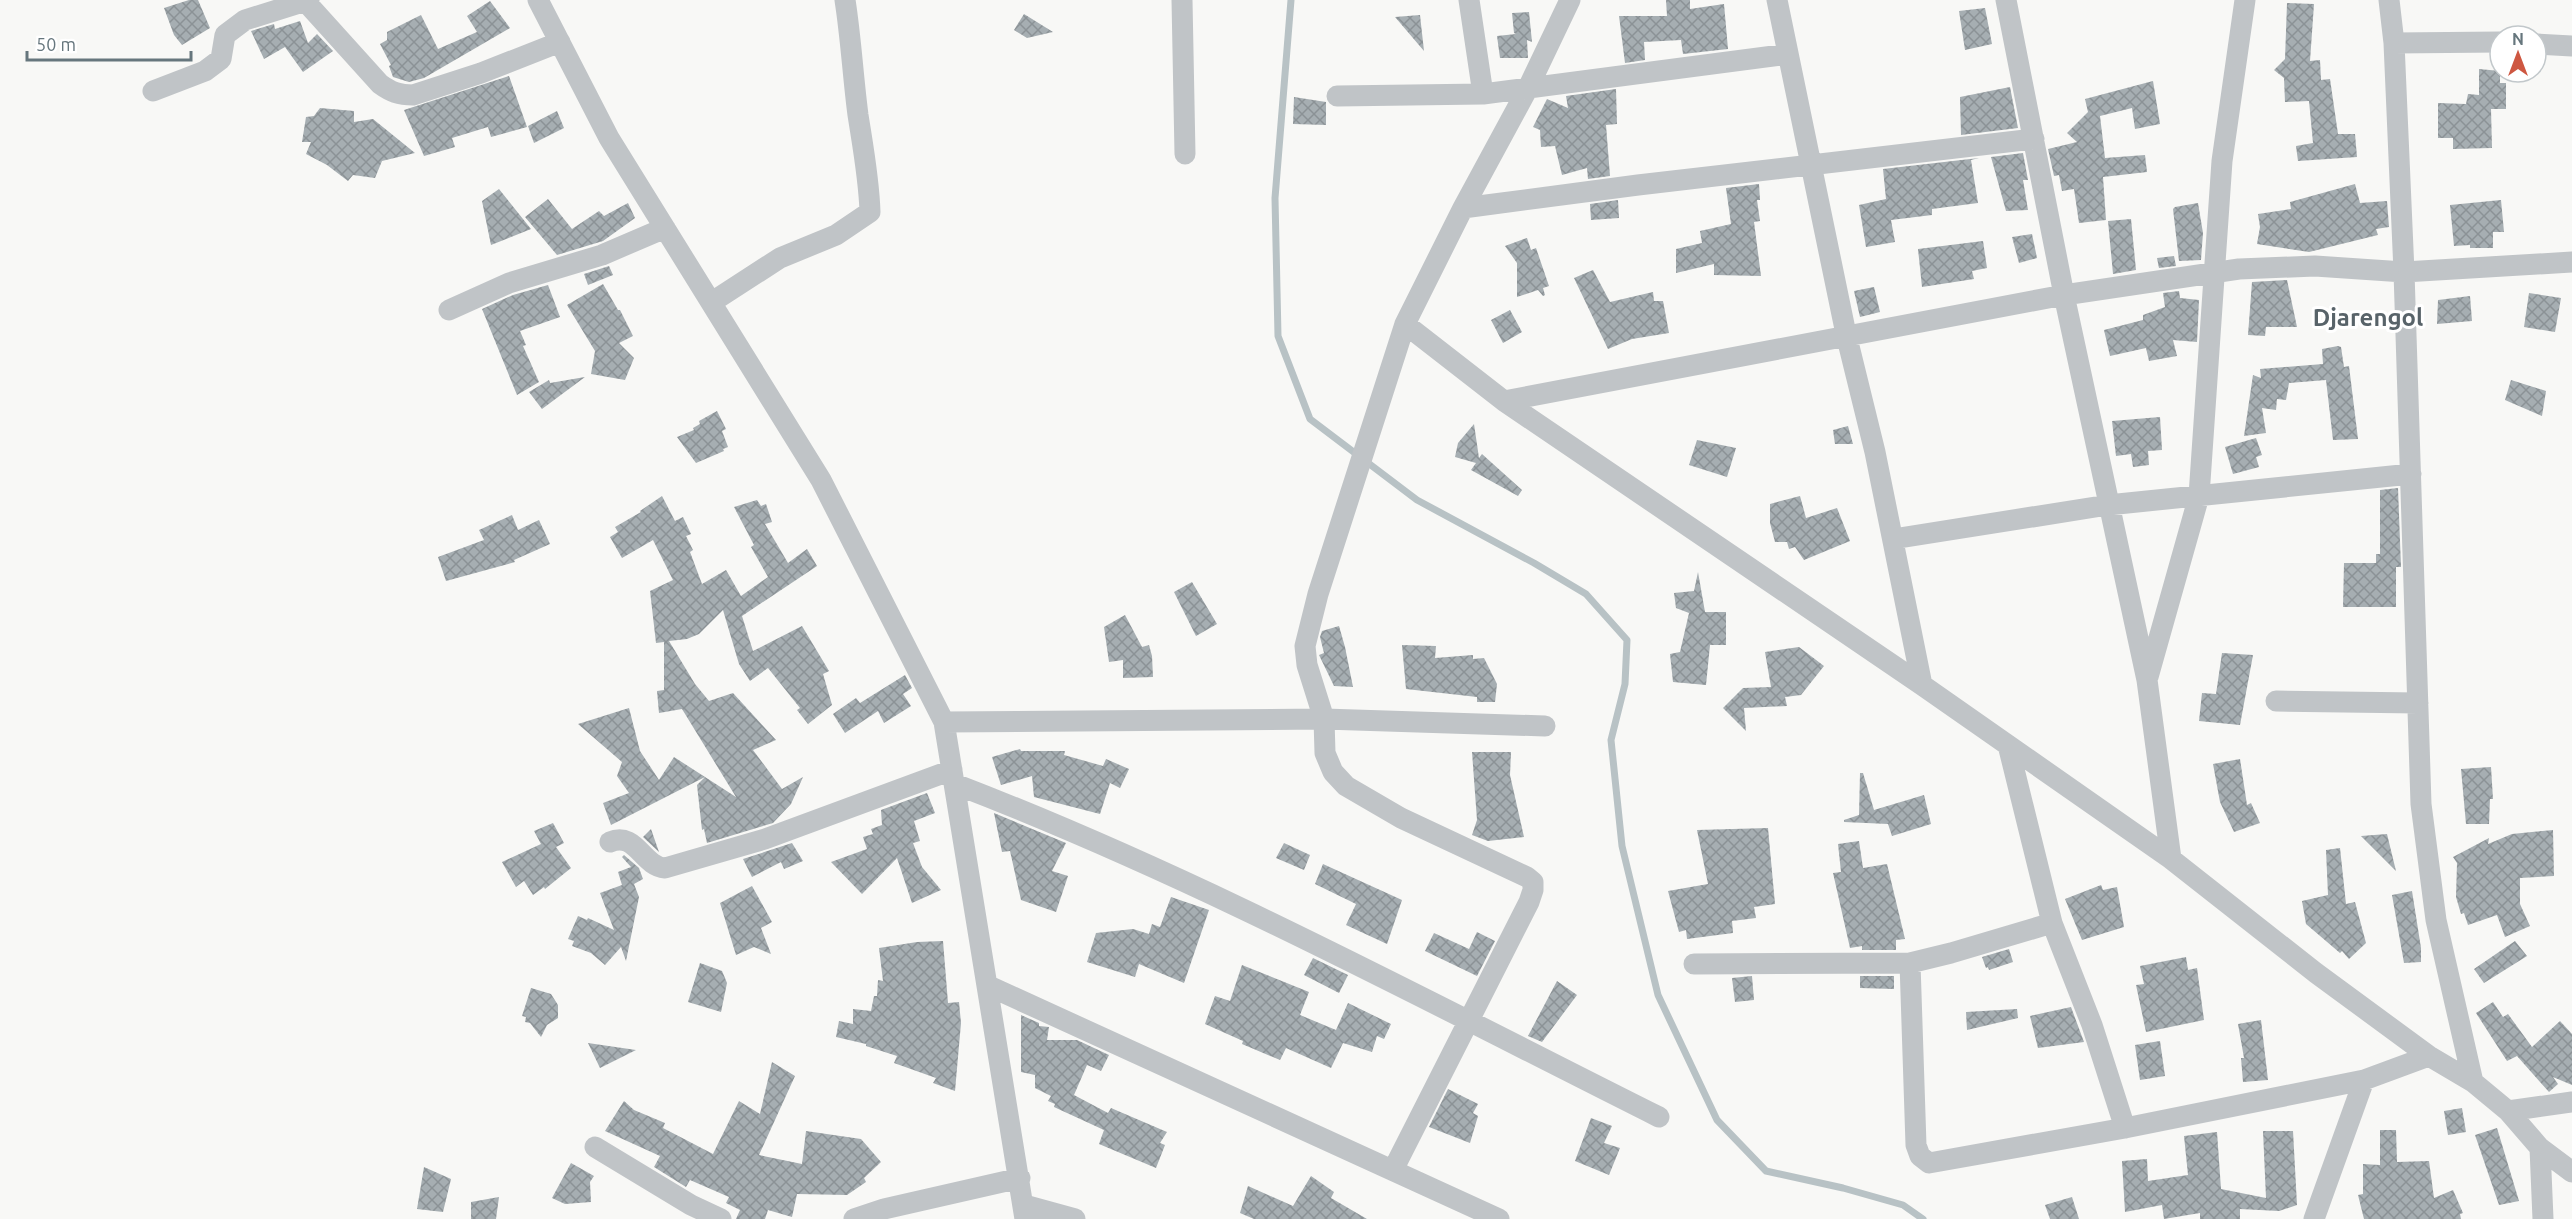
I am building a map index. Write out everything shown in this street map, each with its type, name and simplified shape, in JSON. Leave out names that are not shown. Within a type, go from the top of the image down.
[{"type":"street","points":[[538,0],[609,138],[821,480],[944,722],[1025,1212],[1076,1219]]},
{"type":"street","points":[[712,302],[780,258],[836,236],[870,212],[869,184],[844,0]]},
{"type":"street","points":[[1182,0],[1185,154]]},
{"type":"street","points":[[1469,0],[1483,94]]},
{"type":"street","points":[[1392,1170],[1529,902],[1533,882],[1527,877],[1401,819],[1346,786],[1333,772],[1325,753],[1324,719],[1307,665],[1305,646],[1308,628],[1405,324],[1463,208],[1528,88],[1570,0]]},
{"type":"street","points":[[1777,0],[1846,334],[1875,452],[1922,685]]},
{"type":"street","points":[[2006,0],[2064,295],[2147,680],[2171,859]]},
{"type":"street","points":[[2147,680],[2199,496],[2222,161],[2245,0]]},
{"type":"street","points":[[2389,0],[2394,43],[2404,272],[2421,804],[2436,920],[2473,1082]]},
{"type":"street","points":[[153,91],[205,71],[221,59],[225,35],[245,20],[307,1],[380,84],[391,92],[402,95],[413,95],[481,73],[560,42]]},
{"type":"street","points":[[2394,43],[2488,42]]},
{"type":"street","points":[[2548,45],[2572,46]]},
{"type":"street","points":[[1337,96],[1483,94],[1788,54]]},
{"type":"street","points":[[1463,208],[2034,140]]},
{"type":"street","points":[[449,310],[509,284],[602,255],[666,228]]},
{"type":"street","points":[[1503,401],[1846,334],[2064,295],[2213,272],[2315,266],[2404,272],[2572,262]]},
{"type":"street","points":[[1405,324],[1503,401],[1922,685],[2171,859],[2316,973],[2429,1056],[2473,1082],[2508,1111],[2540,1148],[2572,1172]]},
{"type":"street","points":[[1893,539],[2108,505],[2411,474]]},
{"type":"street","points":[[2276,700],[2418,703]]},
{"type":"street","points":[[944,722],[1324,719],[1545,726]]},
{"type":"street","points":[[2008,745],[2052,923],[2092,1025],[2125,1128]]},
{"type":"street","points":[[610,842],[618,839],[629,841],[655,866],[665,868],[765,839],[954,777],[1221,899],[1659,1116]]},
{"type":"street","points":[[1694,964],[1910,963],[2052,923]]},
{"type":"street","points":[[1910,963],[1916,1145],[1920,1156],[1929,1163],[2125,1128],[2364,1080],[2429,1056]]},
{"type":"street","points":[[989,986],[1499,1219]]},
{"type":"street","points":[[2314,1219],[2364,1080]]},
{"type":"street","points":[[2508,1111],[2572,1102]]},
{"type":"street","points":[[595,1147],[691,1205],[721,1219]]},
{"type":"street","points":[[2537,1217],[2540,1148]]},
{"type":"street","points":[[854,1219],[884,1209],[1020,1178]]},
{"type":"building","points":[[189,0],[198,0],[210,28],[182,45],[174,35],[164,8]]},
{"type":"building","points":[[1666,0],[1690,0],[1690,9],[1724,4],[1728,49],[1683,54],[1681,40],[1644,42],[1645,60],[1625,63],[1619,16],[1667,16]]},
{"type":"building","points":[[490,1],[510,28],[424,78],[409,82],[393,77],[389,66],[391,65],[380,44],[387,40],[387,32],[421,15],[438,49],[477,32],[467,16]]},
{"type":"building","points":[[2287,3],[2314,4],[2310,61],[2320,60],[2321,80],[2330,79],[2338,134],[2355,134],[2357,157],[2298,161],[2296,146],[2313,143],[2309,101],[2285,102],[2284,78],[2274,70],[2285,59]]},
{"type":"building","points":[[1985,8],[1992,44],[1965,50],[1959,11]]},
{"type":"building","points":[[1529,12],[1532,42],[1527,40],[1528,58],[1500,58],[1497,36],[1516,34],[1512,13]]},
{"type":"building","points":[[1024,14],[1053,32],[1027,38],[1014,30]]},
{"type":"building","points":[[1420,15],[1424,51],[1395,17]]},
{"type":"building","points":[[300,21],[308,43],[317,34],[333,51],[303,72],[285,47],[264,59],[251,31],[274,24],[275,29]]},
{"type":"building","points":[[2479,69],[2488,70],[2488,84],[2506,84],[2506,109],[2491,109],[2492,148],[2453,149],[2453,138],[2438,138],[2438,103],[2466,104],[2468,94],[2479,95]]},
{"type":"building","points":[[509,76],[527,127],[491,137],[488,127],[452,138],[455,147],[424,156],[404,110]]},
{"type":"building","points":[[2153,81],[2160,124],[2135,129],[2132,108],[2100,116],[2105,158],[2145,155],[2147,172],[2103,177],[2106,220],[2079,223],[2074,189],[2062,191],[2059,175],[2054,176],[2048,149],[2077,142],[2067,133],[2088,112],[2085,99]]},
{"type":"building","points":[[2010,87],[2018,128],[1961,135],[1960,97]]},
{"type":"building","points":[[1616,89],[1617,124],[1606,125],[1610,176],[1588,179],[1587,168],[1562,175],[1555,146],[1541,147],[1540,130],[1533,127],[1547,99],[1568,108],[1566,96]]},
{"type":"building","points":[[1294,97],[1326,102],[1326,125],[1293,124]]},
{"type":"building","points":[[320,108],[354,111],[354,122],[373,119],[415,153],[382,161],[375,178],[353,175],[348,181],[327,165],[306,154],[311,142],[302,142],[306,117],[314,116]]},
{"type":"building","points":[[557,111],[564,128],[534,143],[528,126]]},
{"type":"building","points":[[2023,153],[2028,180],[2023,180],[2028,210],[2006,211],[1991,157]]},
{"type":"building","points":[[1979,158],[1971,160],[1978,203],[1932,209],[1932,215],[1891,220],[1895,242],[1866,247],[1859,205],[1886,199],[1883,169]]},
{"type":"building","points":[[1759,184],[1760,200],[1757,200],[1760,221],[1754,222],[1761,276],[1714,275],[1714,264],[1676,273],[1676,249],[1702,243],[1700,231],[1731,224],[1726,188]]},
{"type":"building","points":[[2355,184],[2360,203],[2387,201],[2389,227],[2376,229],[2378,235],[2309,252],[2257,244],[2260,227],[2258,214],[2291,209],[2290,202]]},
{"type":"building","points":[[499,189],[531,229],[491,245],[482,201]]},
{"type":"building","points":[[548,199],[572,229],[599,211],[604,216],[628,203],[635,218],[603,241],[557,255],[525,217]]},
{"type":"building","points":[[1618,200],[1619,218],[1591,220],[1590,204]]},
{"type":"building","points":[[2501,200],[2504,232],[2493,232],[2493,248],[2470,248],[2470,245],[2454,246],[2450,205]]},
{"type":"building","points":[[2198,203],[2203,233],[2201,260],[2179,261],[2173,209]]},
{"type":"building","points":[[2131,219],[2136,270],[2113,274],[2108,221]]},
{"type":"building","points":[[2032,234],[2037,258],[2019,263],[2012,237]]},
{"type":"building","points":[[1527,238],[1531,250],[1536,248],[1549,286],[1543,288],[1545,295],[1543,296],[1538,290],[1517,297],[1517,263],[1505,246]]},
{"type":"building","points":[[1983,241],[1987,268],[1972,271],[1974,279],[1922,287],[1918,249]]},
{"type":"building","points":[[2174,256],[2176,266],[2159,268],[2157,258]]},
{"type":"building","points":[[609,266],[613,275],[588,285],[584,274]]},
{"type":"building","points":[[1593,270],[1610,302],[1653,292],[1654,301],[1663,301],[1669,333],[1632,339],[1608,349],[1574,278]]},
{"type":"building","points":[[2287,280],[2297,327],[2266,327],[2265,336],[2248,335],[2252,282]]},
{"type":"building","points":[[603,284],[633,336],[619,343],[634,358],[625,380],[591,374],[595,351],[567,305]]},
{"type":"building","points":[[548,285],[560,317],[520,331],[526,345],[523,346],[539,382],[517,395],[482,309],[513,295]]},
{"type":"building","points":[[1874,287],[1880,312],[1860,317],[1854,291]]},
{"type":"building","points":[[2179,291],[2180,298],[2199,300],[2197,342],[2173,340],[2177,356],[2149,361],[2146,348],[2110,356],[2104,330],[2143,320],[2143,315],[2165,307],[2163,293]]},
{"type":"building","points":[[2529,293],[2561,298],[2555,332],[2524,327]]},
{"type":"building","points":[[2470,296],[2472,321],[2437,324],[2438,300]]},
{"type":"building","points":[[1510,310],[1522,332],[1503,343],[1491,320]]},
{"type":"building","points":[[2341,347],[2344,367],[2349,366],[2358,439],[2333,440],[2326,380],[2289,383],[2286,400],[2277,399],[2276,410],[2262,408],[2266,433],[2244,436],[2253,375],[2261,378],[2260,369],[2323,364],[2322,349]]},
{"type":"building","points":[[585,377],[542,409],[529,392],[549,380],[550,383]]},
{"type":"building","points":[[2511,380],[2546,391],[2542,416],[2505,400]]},
{"type":"building","points":[[717,411],[726,429],[722,431],[728,447],[696,463],[677,437],[694,430],[693,428],[700,424],[699,421]]},
{"type":"building","points":[[2160,417],[2162,450],[2148,451],[2149,465],[2133,467],[2131,454],[2116,456],[2112,421]]},
{"type":"building","points":[[1474,424],[1479,458],[1482,454],[1522,490],[1518,496],[1471,470],[1476,463],[1455,457],[1458,443]]},
{"type":"building","points":[[1848,426],[1853,444],[1835,444],[1833,430]]},
{"type":"building","points":[[2256,438],[2262,455],[2256,457],[2259,467],[2233,474],[2225,447]]},
{"type":"building","points":[[1697,440],[1736,448],[1727,477],[1689,465]]},
{"type":"building","points":[[2398,488],[2401,567],[2396,567],[2396,607],[2343,607],[2344,563],[2376,563],[2376,554],[2380,554],[2380,490]]},
{"type":"building","points":[[662,496],[675,521],[683,517],[691,534],[686,536],[693,550],[690,552],[702,584],[726,570],[741,596],[768,577],[751,547],[754,545],[734,507],[757,500],[761,506],[766,504],[772,522],[765,524],[788,563],[807,549],[817,566],[742,616],[753,651],[802,626],[829,671],[823,674],[832,705],[808,724],[797,710],[800,708],[768,668],[750,681],[739,664],[723,610],[699,634],[687,639],[669,641],[695,684],[709,701],[733,693],[776,740],[753,750],[782,789],[803,777],[791,804],[773,823],[707,843],[704,829],[702,830],[697,785],[705,777],[736,797],[682,709],[659,713],[657,691],[664,690],[664,642],[656,643],[650,591],[673,580],[653,540],[622,558],[610,537],[618,532],[615,527]]},
{"type":"building","points":[[1800,496],[1806,518],[1837,508],[1850,541],[1804,560],[1795,547],[1789,549],[1787,542],[1775,542],[1770,523],[1770,504]]},
{"type":"building","points":[[512,515],[518,530],[539,520],[550,544],[514,560],[515,562],[446,581],[438,557],[484,540],[479,530]]},
{"type":"building","points":[[1698,572],[1705,612],[1726,612],[1726,645],[1710,645],[1706,685],[1673,682],[1670,654],[1680,652],[1689,613],[1676,608],[1674,593],[1694,591]]},
{"type":"building","points":[[1192,582],[1217,624],[1196,636],[1174,592]]},
{"type":"building","points":[[1125,615],[1142,647],[1149,645],[1153,677],[1123,678],[1123,660],[1109,662],[1104,627]]},
{"type":"building","points":[[1339,626],[1353,687],[1334,686],[1319,655],[1324,653],[1320,637],[1322,631]]},
{"type":"building","points":[[1402,645],[1436,646],[1435,658],[1473,655],[1473,659],[1484,658],[1497,684],[1495,702],[1477,702],[1477,697],[1406,689]]},
{"type":"building","points":[[1799,647],[1824,666],[1801,695],[1785,697],[1787,706],[1744,708],[1746,731],[1723,708],[1743,688],[1771,687],[1765,652]]},
{"type":"building","points":[[2222,653],[2253,655],[2240,725],[2199,721],[2202,693],[2216,694]]},
{"type":"building","points":[[905,675],[912,688],[903,694],[911,706],[884,723],[878,711],[845,733],[833,714],[856,698],[860,703]]},
{"type":"building","points":[[629,708],[640,751],[659,780],[674,757],[705,777],[611,825],[603,803],[629,793],[617,776],[622,762],[578,724]]},
{"type":"building","points":[[1020,749],[1021,751],[1065,751],[1064,755],[1103,766],[1106,759],[1129,769],[1120,788],[1110,783],[1100,814],[1034,797],[1032,776],[1001,785],[992,757]]},
{"type":"building","points":[[1472,752],[1511,752],[1510,775],[1524,837],[1488,841],[1472,835],[1477,820]]},
{"type":"building","points":[[2240,759],[2247,805],[2251,803],[2260,823],[2234,832],[2220,802],[2213,764]]},
{"type":"building","points":[[2491,767],[2493,799],[2490,799],[2489,824],[2466,824],[2461,769]]},
{"type":"building","points":[[1860,773],[1863,773],[1874,810],[1924,795],[1931,824],[1892,836],[1888,824],[1844,822],[1844,820],[1859,815]]},
{"type":"building","points":[[927,793],[935,813],[914,821],[920,841],[913,843],[922,867],[941,890],[912,903],[897,858],[862,894],[831,862],[867,849],[863,837],[873,834],[871,829],[882,825],[881,810]]},
{"type":"building","points":[[994,813],[1066,843],[1052,871],[1068,876],[1056,912],[1021,900],[1010,851],[1002,852]]},
{"type":"building","points":[[553,823],[564,843],[556,847],[571,868],[545,889],[544,887],[533,895],[524,881],[516,887],[502,862],[541,844],[534,831]]},
{"type":"building","points":[[1768,828],[1775,904],[1754,907],[1756,918],[1732,921],[1733,933],[1687,939],[1686,930],[1679,932],[1668,891],[1708,884],[1697,830]]},
{"type":"building","points":[[651,829],[659,852],[643,837]]},
{"type":"building","points":[[2553,830],[2554,876],[2520,878],[2520,904],[2530,926],[2505,937],[2497,915],[2468,925],[2464,913],[2461,914],[2456,897],[2457,863],[2453,857],[2489,838],[2488,844],[2512,834]]},
{"type":"building","points":[[2387,834],[2396,871],[2361,836]]},
{"type":"building","points":[[1859,841],[1863,868],[1887,864],[1905,939],[1896,940],[1896,950],[1862,950],[1862,946],[1850,948],[1833,873],[1841,872],[1838,844]]},
{"type":"building","points":[[792,843],[803,861],[784,869],[781,862],[752,877],[743,859]]},
{"type":"building","points":[[1284,843],[1310,855],[1304,870],[1276,858]]},
{"type":"building","points":[[2340,848],[2346,904],[2355,902],[2366,943],[2349,959],[2306,924],[2302,901],[2328,895],[2326,850]]},
{"type":"building","points":[[624,855],[639,868],[643,879],[634,884],[639,897],[626,961],[621,947],[605,965],[591,953],[572,946],[574,941],[568,939],[578,916],[614,930],[600,893],[622,885],[618,872],[631,867],[622,857]]},
{"type":"building","points":[[1323,864],[1402,900],[1387,944],[1346,925],[1356,904],[1315,884]]},
{"type":"building","points":[[2101,885],[2103,890],[2117,887],[2124,927],[2082,940],[2065,899]]},
{"type":"building","points":[[752,886],[772,922],[761,928],[771,954],[754,947],[736,955],[720,903]]},
{"type":"building","points":[[2412,891],[2421,962],[2404,963],[2392,895]]},
{"type":"building","points":[[1171,897],[1209,910],[1184,983],[1139,964],[1135,977],[1087,962],[1096,933],[1133,929],[1149,934],[1152,924],[1160,927]]},
{"type":"building","points":[[1477,932],[1495,941],[1477,976],[1425,951],[1434,933],[1469,949]]},
{"type":"building","points":[[943,941],[948,1003],[959,1002],[961,1023],[955,1091],[933,1083],[936,1078],[894,1063],[897,1056],[866,1046],[866,1044],[836,1037],[839,1021],[853,1024],[853,1009],[871,1011],[874,996],[877,996],[878,980],[883,981],[879,948],[917,942]]},
{"type":"building","points":[[2515,941],[2527,956],[2484,983],[2474,969]]},
{"type":"building","points":[[2009,949],[2013,962],[1989,970],[1988,967],[1986,968],[1982,957]]},
{"type":"building","points":[[2186,957],[2188,970],[2197,968],[2204,1020],[2146,1032],[2136,985],[2144,984],[2140,966]]},
{"type":"building","points":[[1313,958],[1348,975],[1339,993],[1304,975]]},
{"type":"building","points":[[700,963],[722,971],[725,978],[727,983],[721,1012],[688,1002]]},
{"type":"building","points":[[1242,965],[1309,992],[1300,1015],[1336,1030],[1348,1003],[1391,1024],[1384,1039],[1377,1036],[1372,1052],[1343,1043],[1331,1068],[1286,1048],[1280,1060],[1242,1044],[1243,1041],[1205,1024],[1215,996],[1230,1001]]},
{"type":"building","points":[[1752,976],[1754,1000],[1735,1002],[1732,978]]},
{"type":"building","points":[[1860,976],[1894,976],[1894,989],[1860,988]]},
{"type":"building","points":[[1557,981],[1577,995],[1542,1042],[1528,1036]]},
{"type":"building","points":[[531,988],[551,994],[558,1005],[558,1018],[547,1025],[541,1037],[530,1023],[525,1022],[526,1017],[522,1016]]},
{"type":"building","points":[[2493,1002],[2503,1017],[2508,1014],[2532,1047],[2560,1021],[2572,1034],[2572,1085],[2553,1077],[2558,1084],[2549,1092],[2517,1056],[2507,1061],[2476,1013]]},
{"type":"building","points":[[2071,1007],[2084,1042],[2038,1048],[2030,1016]]},
{"type":"building","points":[[2017,1009],[2018,1018],[1967,1030],[1966,1012]]},
{"type":"building","points":[[1021,1015],[1039,1023],[1039,1026],[1049,1027],[1047,1040],[1077,1040],[1109,1055],[1101,1071],[1087,1065],[1074,1095],[1108,1113],[1111,1108],[1167,1132],[1160,1143],[1165,1145],[1156,1168],[1099,1144],[1104,1130],[1054,1107],[1055,1104],[1048,1101],[1051,1096],[1035,1088],[1035,1075],[1021,1072]]},
{"type":"building","points":[[2261,1020],[2268,1080],[2243,1082],[2241,1058],[2244,1058],[2238,1024]]},
{"type":"building","points":[[2160,1041],[2165,1076],[2140,1080],[2135,1045]]},
{"type":"building","points":[[588,1043],[636,1050],[600,1068]]},
{"type":"building","points":[[772,1062],[795,1076],[759,1155],[802,1164],[806,1131],[861,1139],[881,1162],[864,1178],[866,1182],[847,1195],[797,1194],[792,1217],[768,1210],[765,1219],[736,1219],[740,1210],[726,1203],[729,1197],[690,1180],[686,1187],[654,1167],[660,1156],[605,1131],[624,1101],[634,1110],[665,1123],[663,1128],[713,1154],[739,1101],[760,1114]]},
{"type":"building","points":[[1448,1089],[1478,1104],[1473,1113],[1478,1116],[1470,1143],[1429,1127]]},
{"type":"building","points":[[2462,1108],[2466,1132],[2448,1135],[2444,1111]]},
{"type":"building","points":[[1591,1118],[1612,1126],[1604,1143],[1620,1148],[1609,1175],[1575,1161]]},
{"type":"building","points":[[2497,1128],[2519,1201],[2499,1205],[2475,1135]]},
{"type":"building","points":[[2380,1130],[2396,1130],[2397,1162],[2429,1161],[2434,1198],[2453,1190],[2463,1213],[2460,1214],[2461,1219],[2364,1219],[2358,1195],[2363,1194],[2363,1164],[2380,1165]]},
{"type":"building","points":[[2263,1131],[2293,1131],[2297,1205],[2279,1211],[2240,1209],[2240,1219],[2200,1219],[2200,1213],[2164,1219],[2162,1205],[2125,1212],[2122,1161],[2147,1159],[2148,1181],[2188,1175],[2184,1136],[2217,1132],[2221,1189],[2266,1198]]},
{"type":"building","points":[[571,1163],[594,1176],[590,1182],[591,1202],[565,1204],[552,1198]]},
{"type":"building","points":[[424,1167],[451,1179],[443,1212],[417,1209]]},
{"type":"building","points":[[1311,1176],[1334,1192],[1331,1198],[1367,1219],[1254,1219],[1240,1213],[1248,1186],[1293,1206]]},
{"type":"building","points":[[499,1197],[496,1219],[471,1219],[471,1202]]},
{"type":"building","points":[[2072,1197],[2079,1219],[2050,1219],[2045,1205]]},
{"type":"waterway","points":[[1291,0],[1275,198],[1278,336],[1310,419],[1417,500],[1534,563],[1586,594],[1627,640],[1625,684],[1611,740],[1622,846],[1658,995],[1717,1120],[1766,1171],[1843,1188],[1903,1205],[1923,1219]]},
{"type":"district","name":"Djarengol","points":[[2368,317]]}]
